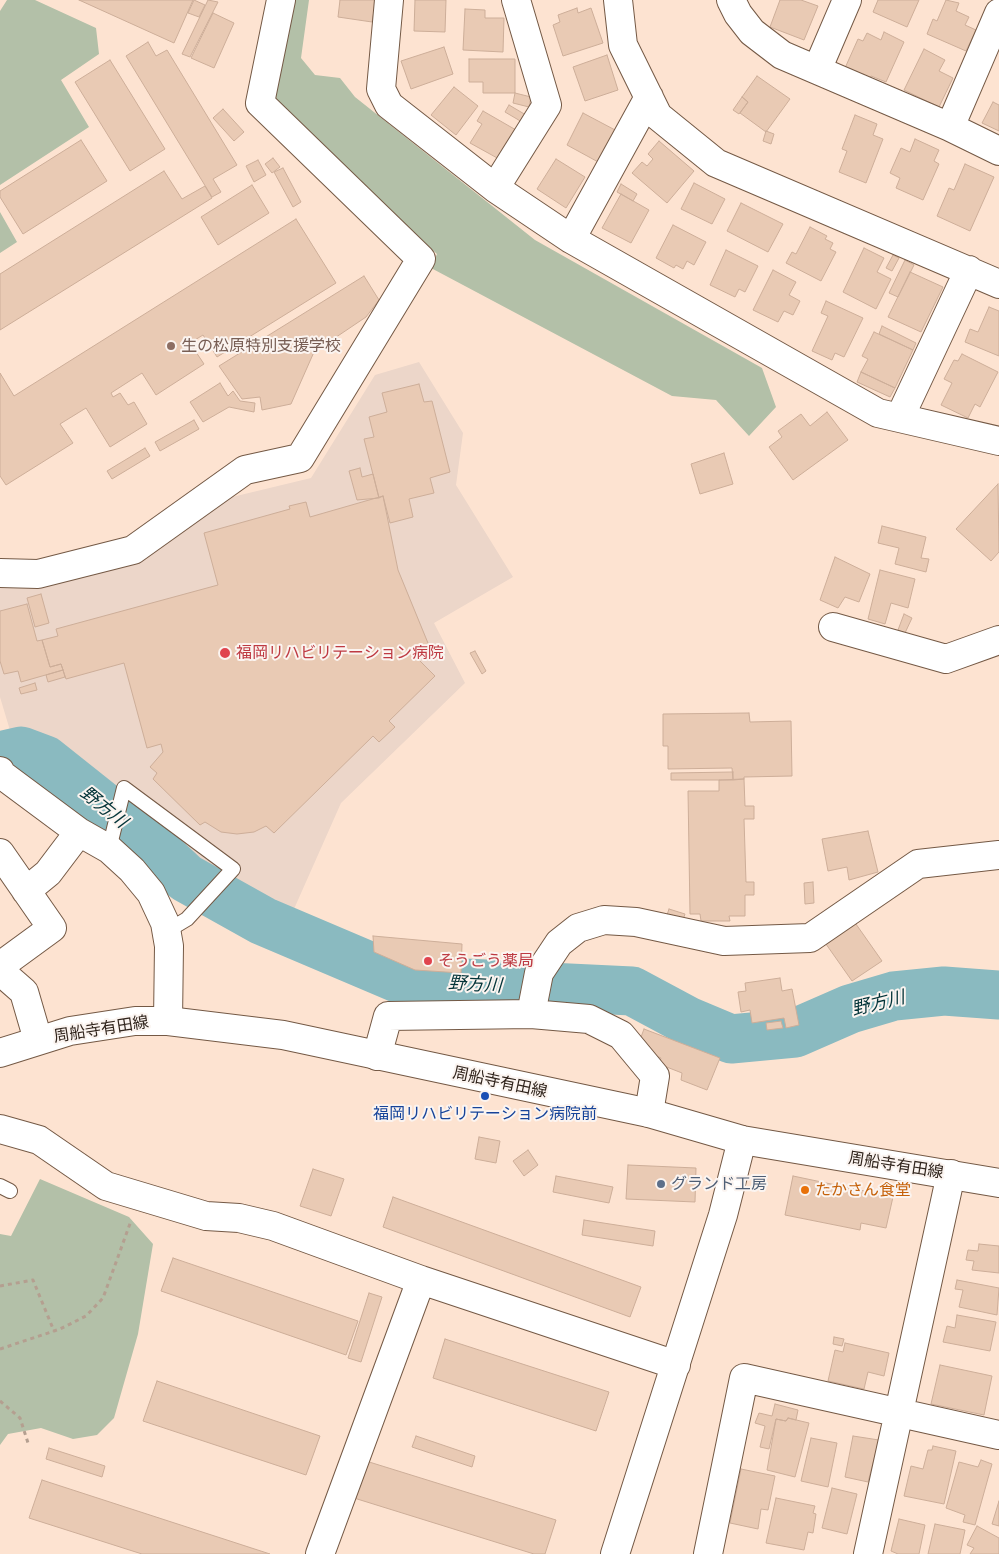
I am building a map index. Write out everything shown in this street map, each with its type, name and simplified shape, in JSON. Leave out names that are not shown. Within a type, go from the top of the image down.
[{"type":"street","points":[[0,573],[38,574],[133,550],[245,470],[300,458],[421,259],[260,104],[281,0]]},
{"type":"street","points":[[389,0],[381,89],[389,105],[495,188],[571,239],[878,414],[900,417],[999,441]]},
{"type":"street","points":[[495,188],[547,105],[516,0]]},
{"type":"street","points":[[618,0],[623,45],[658,116],[716,163],[999,284]]},
{"type":"street","points":[[730,0],[738,14],[766,44],[782,55],[950,126],[999,151]]},
{"type":"street","points":[[817,70],[847,0]]},
{"type":"street","points":[[950,126],[999,13]]},
{"type":"street","points":[[571,239],[649,97]]},
{"type":"street","points":[[900,417],[968,270]]},
{"type":"street","points":[[833,627],[946,659],[999,640]]},
{"type":"street","points":[[0,772],[80,832],[109,849],[132,870],[177,925],[169,946],[168,1021]]},
{"type":"street","points":[[26,891],[48,874],[80,832]]},
{"type":"street","points":[[0,853],[52,928],[0,966]]},
{"type":"street","points":[[531,1014],[539,973],[559,943],[578,928],[604,920],[636,922],[724,942],[810,938],[918,864],[999,855]]},
{"type":"street","points":[[0,971],[24,992],[38,1040]]},
{"type":"street","points":[[377,1056],[388,1016],[531,1014],[589,1019],[621,1035],[655,1076],[648,1112]]},
{"type":"street","name":"周船寺有田線","points":[[0,1053],[70,1031],[134,1021],[168,1021],[283,1035],[648,1112],[742,1140],[999,1183]]},
{"type":"street","points":[[0,1128],[39,1140],[106,1186],[206,1216],[239,1218],[274,1226],[420,1280],[676,1365]]},
{"type":"street","points":[[615,1554],[723,1215],[742,1140]]},
{"type":"street","points":[[868,1554],[901,1412],[951,1174]]},
{"type":"street","points":[[320,1554],[420,1280]]},
{"type":"street","points":[[708,1554],[744,1378],[999,1435]]},
{"type":"lane","points":[[109,849],[124,788],[233,869],[177,925]]},
{"type":"path","points":[[0,1350],[54,1331],[86,1316],[103,1298],[132,1218]]},
{"type":"path","points":[[0,1286],[33,1280],[54,1331]]},
{"type":"path","points":[[0,1401],[20,1418],[29,1446]]},
{"type":"shaded area","name":"福岡リハビリテーション病院","points":[[419,362],[463,433],[456,485],[513,577],[434,623],[465,683],[341,803],[294,909],[237,887],[86,767],[51,743],[12,737],[0,697],[0,584],[54,585],[153,553],[228,498],[311,478],[375,375]]},
{"type":"green space","points":[[7,0],[35,0],[96,28],[99,54],[61,80],[89,127],[0,185],[0,11]]},
{"type":"green space","points":[[289,0],[309,0],[301,58],[315,75],[340,78],[355,97],[535,240],[762,368],[776,407],[749,436],[716,400],[672,396],[431,268],[437,254],[274,104],[274,72]]},
{"type":"green space","points":[[0,212],[17,242],[0,253]]},
{"type":"green space","points":[[40,1179],[129,1217],[153,1244],[138,1334],[114,1418],[97,1435],[73,1439],[41,1428],[8,1434],[0,1445],[0,1234],[11,1236]]},
{"type":"building","points":[[79,0],[193,0],[174,43]]},
{"type":"building","points":[[194,0],[205,5],[199,17],[188,13]]},
{"type":"building","points":[[208,0],[218,2],[190,57],[182,54]]},
{"type":"building","points":[[340,0],[376,0],[372,22],[338,17]]},
{"type":"building","points":[[415,0],[446,0],[445,32],[414,31]]},
{"type":"building","points":[[780,0],[801,0],[818,6],[804,40],[770,27]]},
{"type":"building","points":[[878,0],[919,0],[907,27],[873,12]]},
{"type":"building","points":[[946,0],[959,3],[956,11],[969,17],[965,25],[976,30],[966,51],[927,34],[933,19],[937,21]]},
{"type":"building","points":[[577,8],[578,13],[591,8],[603,43],[563,56],[553,25],[560,22],[558,15]]},
{"type":"building","points":[[465,9],[485,10],[485,18],[504,18],[503,52],[463,50]]},
{"type":"building","points":[[213,13],[234,23],[214,68],[191,58]]},
{"type":"building","points":[[884,32],[904,42],[886,82],[871,76],[870,80],[845,68],[858,39],[863,41],[867,33],[881,40]]},
{"type":"building","points":[[148,42],[156,56],[167,50],[237,165],[213,179],[221,192],[212,197],[126,56]]},
{"type":"building","points":[[444,47],[453,74],[411,89],[401,61]]},
{"type":"building","points":[[924,49],[945,60],[939,71],[953,78],[939,107],[904,90]]},
{"type":"building","points":[[607,55],[618,90],[585,101],[573,67]]},
{"type":"building","points":[[469,59],[515,59],[515,93],[483,93],[483,82],[469,82]]},
{"type":"building","points":[[110,60],[165,149],[130,171],[75,82]]},
{"type":"building","points":[[757,76],[790,99],[766,132],[740,113],[748,102],[742,97]]},
{"type":"building","points":[[454,87],[478,106],[456,135],[431,115]]},
{"type":"building","points":[[515,93],[531,97],[529,107],[513,103]]},
{"type":"building","points":[[742,97],[748,102],[739,114],[733,110]]},
{"type":"building","points":[[993,102],[999,105],[999,131],[982,123]]},
{"type":"building","points":[[509,105],[526,115],[522,122],[505,112]]},
{"type":"building","points":[[223,109],[244,132],[234,141],[213,118]]},
{"type":"building","points":[[483,111],[516,130],[499,159],[470,143],[482,124],[477,121]]},
{"type":"building","points":[[583,113],[617,131],[600,163],[567,145]]},
{"type":"building","points":[[855,115],[877,124],[873,135],[883,139],[866,183],[839,172],[847,151],[842,149]]},
{"type":"building","points":[[766,131],[774,134],[771,144],[763,141]]},
{"type":"building","points":[[915,139],[939,150],[934,161],[939,164],[923,200],[896,188],[900,178],[890,173],[901,148],[910,152]]},
{"type":"building","points":[[81,140],[107,181],[23,234],[0,197],[0,191]]},
{"type":"building","points":[[659,141],[694,171],[667,203],[632,173],[642,162],[647,166],[653,159],[648,154]]},
{"type":"building","points":[[273,158],[280,167],[272,173],[265,164]]},
{"type":"building","points":[[556,159],[585,177],[566,208],[537,189]]},
{"type":"building","points":[[258,160],[266,175],[254,182],[246,166]]},
{"type":"building","points":[[965,164],[994,177],[970,231],[937,216],[949,188],[954,190]]},
{"type":"building","points":[[283,168],[301,202],[293,207],[274,172]]},
{"type":"building","points":[[164,171],[182,199],[205,186],[212,198],[0,330],[0,274]]},
{"type":"building","points":[[694,183],[725,199],[712,224],[681,209]]},
{"type":"building","points":[[621,184],[637,194],[633,201],[617,192]]},
{"type":"building","points":[[252,185],[269,213],[218,245],[201,217]]},
{"type":"building","points":[[621,194],[649,210],[631,243],[602,228]]},
{"type":"building","points":[[741,203],[783,224],[768,252],[727,231]]},
{"type":"building","points":[[296,219],[336,283],[217,357],[203,335],[190,343],[204,364],[156,395],[142,373],[111,393],[113,397],[120,393],[128,405],[134,402],[147,424],[110,447],[86,408],[60,424],[73,443],[6,485],[0,476],[0,373],[14,396]]},
{"type":"building","points":[[673,225],[706,242],[694,265],[687,261],[683,269],[676,265],[674,268],[656,258]]},
{"type":"building","points":[[810,227],[827,236],[825,239],[833,243],[830,249],[836,252],[821,281],[786,263],[792,252],[796,254]]},
{"type":"building","points":[[864,248],[884,258],[877,272],[891,279],[876,309],[843,292]]},
{"type":"building","points":[[726,250],[758,266],[745,292],[739,289],[735,297],[710,285]]},
{"type":"building","points":[[893,255],[899,258],[892,271],[886,268]]},
{"type":"building","points":[[905,260],[914,265],[898,297],[889,293]]},
{"type":"building","points":[[773,270],[796,282],[789,295],[800,301],[793,315],[784,311],[778,322],[753,310]]},
{"type":"building","points":[[910,272],[943,287],[921,332],[888,317]]},
{"type":"building","points":[[364,276],[379,300],[366,317],[314,352],[291,404],[262,410],[260,397],[242,399],[219,366]]},
{"type":"building","points":[[826,301],[863,318],[844,357],[835,353],[832,360],[812,351],[828,316],[821,313]]},
{"type":"building","points":[[989,307],[999,311],[999,356],[965,342],[970,329],[978,332]]},
{"type":"building","points":[[882,326],[916,343],[913,350],[879,334]]},
{"type":"building","points":[[874,332],[913,350],[895,388],[861,372],[868,359],[862,356]]},
{"type":"building","points":[[962,354],[998,372],[980,407],[975,404],[968,418],[941,405],[952,383],[944,379],[954,360],[958,361]]},
{"type":"building","points":[[861,372],[895,388],[890,397],[857,382]]},
{"type":"building","points":[[220,383],[228,396],[233,391],[240,401],[255,403],[254,412],[229,407],[203,422],[190,402]]},
{"type":"building","points":[[419,384],[424,402],[432,401],[450,472],[430,478],[434,493],[409,499],[413,517],[390,523],[383,496],[379,498],[364,439],[374,437],[369,417],[387,412],[382,393]]},
{"type":"building","points":[[827,412],[848,440],[793,480],[769,447],[782,437],[778,431],[801,414],[810,426]]},
{"type":"building","points":[[194,420],[199,429],[160,451],[155,442]]},
{"type":"building","points":[[145,448],[150,456],[112,479],[107,471]]},
{"type":"building","points":[[724,453],[733,484],[700,494],[691,464]]},
{"type":"building","points":[[360,468],[362,477],[373,474],[379,498],[357,500],[349,471]]},
{"type":"building","points":[[998,484],[999,552],[991,561],[956,529]]},
{"type":"building","points":[[383,496],[398,570],[430,648],[412,653],[435,676],[389,721],[395,727],[379,742],[373,736],[274,833],[266,826],[254,832],[237,834],[221,832],[205,822],[200,825],[153,779],[157,773],[150,767],[163,752],[161,744],[147,748],[124,663],[66,679],[61,664],[50,667],[42,640],[58,636],[56,629],[218,585],[204,533],[290,509],[289,506],[306,502],[310,517]]},
{"type":"building","points":[[882,526],[926,537],[921,558],[929,559],[926,572],[895,564],[899,548],[878,543]]},
{"type":"building","points":[[835,557],[870,574],[859,602],[845,597],[838,608],[820,600]]},
{"type":"building","points":[[880,570],[915,579],[908,608],[891,603],[885,624],[868,619]]},
{"type":"building","points":[[41,594],[49,623],[35,627],[27,598]]},
{"type":"building","points":[[27,604],[37,641],[42,640],[50,667],[61,664],[63,670],[21,682],[18,671],[4,674],[0,661],[0,611]]},
{"type":"building","points":[[904,614],[912,618],[905,633],[898,630]]},
{"type":"building","points":[[475,651],[486,671],[482,674],[470,653]]},
{"type":"building","points":[[63,670],[65,677],[48,682],[46,675]]},
{"type":"building","points":[[35,683],[37,690],[21,694],[19,688]]},
{"type":"building","points":[[749,713],[750,722],[791,721],[792,776],[744,777],[744,779],[733,780],[732,768],[668,769],[668,746],[663,746],[663,714]]},
{"type":"building","points":[[733,772],[733,780],[671,780],[671,773]]},
{"type":"building","points":[[744,779],[745,806],[754,806],[754,819],[744,819],[746,882],[754,882],[754,895],[745,895],[745,916],[729,916],[730,921],[701,921],[700,914],[690,914],[688,791],[719,791],[719,780]]},
{"type":"building","points":[[868,831],[878,872],[849,880],[847,867],[828,871],[822,839]]},
{"type":"building","points":[[813,882],[814,903],[805,904],[804,883]]},
{"type":"building","points":[[669,909],[685,914],[683,920],[667,915]]},
{"type":"building","points":[[851,917],[882,961],[852,981],[821,937]]},
{"type":"building","name":"そうごう薬局","points":[[373,936],[462,944],[461,973],[415,970],[374,952]]},
{"type":"building","points":[[780,978],[782,991],[792,989],[799,1025],[786,1028],[784,1018],[752,1023],[750,1010],[741,1012],[738,992],[746,991],[745,983]]},
{"type":"building","points":[[781,1021],[783,1028],[767,1030],[766,1023]]},
{"type":"building","points":[[644,1029],[720,1058],[707,1090],[681,1080],[682,1073],[659,1064],[661,1058],[637,1048]]},
{"type":"building","points":[[479,1137],[500,1141],[496,1163],[475,1159]]},
{"type":"building","points":[[528,1150],[538,1165],[524,1176],[513,1161]]},
{"type":"building","name":"グランド工房","points":[[628,1165],[696,1168],[695,1202],[626,1199]]},
{"type":"building","points":[[313,1169],[344,1179],[331,1216],[300,1206]]},
{"type":"building","points":[[556,1176],[613,1187],[609,1203],[553,1192]]},
{"type":"building","points":[[793,1176],[893,1197],[886,1228],[861,1223],[860,1230],[785,1215]]},
{"type":"building","points":[[393,1197],[641,1287],[630,1317],[383,1227]]},
{"type":"building","points":[[584,1220],[655,1231],[653,1246],[582,1235]]},
{"type":"building","points":[[979,1244],[999,1246],[999,1273],[972,1270],[974,1261],[966,1260],[968,1250],[978,1251]]},
{"type":"building","points":[[173,1258],[358,1321],[346,1355],[161,1291]]},
{"type":"building","points":[[957,1280],[999,1288],[997,1315],[959,1307],[963,1290],[955,1289]]},
{"type":"building","points":[[369,1293],[382,1297],[361,1362],[348,1358]]},
{"type":"building","points":[[957,1315],[996,1322],[990,1351],[943,1342],[947,1326],[955,1328]]},
{"type":"building","points":[[834,1337],[844,1339],[842,1346],[833,1344]]},
{"type":"building","points":[[445,1339],[609,1392],[596,1431],[433,1378]]},
{"type":"building","points":[[845,1343],[889,1353],[884,1376],[868,1372],[864,1389],[828,1381],[835,1350],[843,1352]]},
{"type":"building","points":[[940,1365],[992,1376],[984,1415],[931,1404]]},
{"type":"building","points":[[157,1381],[320,1436],[306,1475],[143,1421]]},
{"type":"building","points":[[775,1404],[798,1410],[796,1420],[788,1418],[786,1421],[776,1419],[769,1449],[760,1447],[765,1426],[755,1423],[759,1413],[772,1416]]},
{"type":"building","points":[[788,1418],[809,1423],[795,1477],[767,1470],[776,1419],[786,1421]]},
{"type":"building","points":[[416,1436],[475,1456],[472,1467],[412,1447]]},
{"type":"building","points":[[853,1436],[879,1440],[868,1482],[845,1477]]},
{"type":"building","points":[[811,1438],[837,1443],[828,1487],[801,1481]]},
{"type":"building","points":[[933,1446],[956,1451],[944,1504],[904,1496],[911,1466],[923,1469],[928,1450],[932,1450]]},
{"type":"building","points":[[49,1448],[105,1466],[102,1477],[46,1459]]},
{"type":"building","points":[[981,1460],[992,1464],[975,1525],[963,1522],[965,1515],[946,1508],[959,1462],[978,1467]]},
{"type":"building","points":[[366,1461],[556,1520],[545,1554],[534,1554],[354,1498]]},
{"type":"building","points":[[741,1469],[775,1476],[768,1510],[761,1509],[758,1529],[730,1523]]},
{"type":"building","points":[[42,1480],[270,1554],[142,1554],[29,1518]]},
{"type":"building","points":[[832,1488],[857,1494],[847,1534],[822,1528]]},
{"type":"building","points":[[776,1498],[815,1506],[813,1513],[816,1514],[813,1533],[808,1532],[804,1550],[766,1543]]},
{"type":"building","points":[[999,1501],[999,1526],[992,1524]]},
{"type":"building","points":[[899,1519],[925,1525],[919,1554],[898,1554],[891,1551]]},
{"type":"building","points":[[935,1524],[965,1530],[960,1554],[928,1554]]},
{"type":"building","points":[[977,1526],[999,1538],[999,1554],[970,1554],[974,1548],[967,1545]]},
{"type":"waterway","name":"野方川","points":[[0,756],[21,751],[45,760],[143,838],[186,878],[263,921],[402,980],[632,991],[688,1021],[731,1039],[795,1033],[850,1009],[894,996],[944,991],[999,995]]},
{"type":"place","name":"生の松原特別支援学校","points":[[171,346]]},
{"type":"place","name":"福岡リハビリテーション病院","points":[[225,653]]},
{"type":"place","name":"そうごう薬局","points":[[428,961]]},
{"type":"place","name":"福岡リハビリテーション病院前","points":[[485,1096]]},
{"type":"place","name":"グランド工房","points":[[661,1184]]},
{"type":"place","name":"たかさん食堂","points":[[805,1190]]}]
